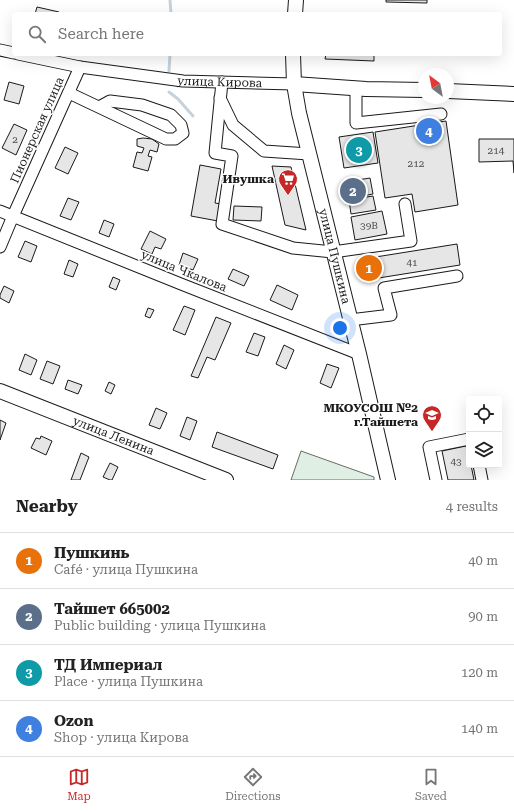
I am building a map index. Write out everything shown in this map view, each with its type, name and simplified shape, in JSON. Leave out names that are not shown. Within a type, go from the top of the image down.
[{"type":"main road","points":[[295,12],[296,0]]},
{"type":"main road","name":"улица Пушкина","points":[[293,56],[294,84],[298,113],[350,320],[388,480]]},
{"type":"main road","name":"улица Кирова","points":[[294,84],[418,90]]},
{"type":"main road","points":[[454,91],[514,94]]},
{"type":"main road","name":"улица Ленина","points":[[0,391],[226,480]]},
{"type":"street","points":[[0,50],[12,53]]},
{"type":"street","name":"улица Кирова","points":[[28,56],[80,67],[183,81],[294,84]]},
{"type":"street","name":"Пионерская улица","points":[[0,247],[80,67]]},
{"type":"street","points":[[222,82],[215,153],[232,156],[222,224],[293,248],[333,252],[411,241],[404,204]]},
{"type":"street","points":[[356,88],[356,123],[441,114]]},
{"type":"street","points":[[69,93],[166,139],[175,139],[183,133],[181,125],[171,115],[142,105],[110,101],[99,107]]},
{"type":"street","points":[[220,98],[233,125],[264,151],[309,154]]},
{"type":"street","name":"улица Чкалова","points":[[0,211],[358,354]]},
{"type":"street","points":[[350,320],[391,315],[384,288],[457,276]]},
{"type":"street","points":[[436,480],[429,447],[466,440]]},
{"type":"street","points":[[480,468],[482,480]]},
{"type":"green space","points":[[301,451],[374,477],[374,480],[291,480]]},
{"type":"building","points":[[386,0],[427,0],[427,3],[386,2]]},
{"type":"building","points":[[37,7],[59,12],[36,12]]},
{"type":"building","points":[[326,56],[374,56],[374,61],[325,59]]},
{"type":"building","points":[[9,82],[24,86],[19,104],[4,100]]},
{"type":"building","points":[[446,121],[458,205],[415,212],[412,194],[385,198],[375,132]]},
{"type":"building","points":[[14,124],[27,130],[16,155],[2,148]]},
{"type":"building","points":[[373,132],[378,163],[344,168],[339,137]]},
{"type":"building","points":[[137,139],[152,139],[159,144],[157,152],[150,150],[148,156],[152,157],[148,171],[133,167],[137,152],[142,153],[144,148],[137,146]]},
{"type":"building","points":[[479,139],[514,139],[514,173],[513,161],[479,162]]},
{"type":"building","points":[[65,147],[78,153],[68,174],[55,168]]},
{"type":"building","points":[[200,165],[221,169],[215,203],[221,204],[218,221],[191,216]]},
{"type":"building","name":"Ивушка","points":[[272,166],[291,167],[306,230],[285,225]]},
{"type":"building","points":[[370,178],[373,194],[348,199],[345,182]]},
{"type":"building","points":[[373,196],[376,210],[351,214],[349,200]]},
{"type":"building","points":[[68,198],[79,202],[71,220],[60,216]]},
{"type":"building","points":[[234,206],[262,207],[261,221],[233,220]]},
{"type":"building","points":[[382,211],[387,234],[355,240],[351,217]]},
{"type":"building","points":[[104,220],[114,224],[109,237],[99,233]]},
{"type":"building","points":[[150,231],[166,239],[161,249],[155,247],[152,254],[141,249]]},
{"type":"building","points":[[25,241],[37,246],[31,262],[18,257]]},
{"type":"building","points":[[457,244],[460,265],[366,280],[363,259]]},
{"type":"building","points":[[183,253],[198,259],[193,270],[179,265]]},
{"type":"building","points":[[69,260],[78,264],[73,277],[64,274]]},
{"type":"building","points":[[233,269],[249,276],[244,286],[228,279]]},
{"type":"building","points":[[113,277],[120,280],[116,290],[109,287]]},
{"type":"building","points":[[277,285],[298,295],[292,310],[270,300]]},
{"type":"building","points":[[4,286],[14,291],[9,303],[0,298]]},
{"type":"building","points":[[184,306],[195,310],[185,335],[173,330]]},
{"type":"building","points":[[148,308],[154,310],[150,318],[145,316]]},
{"type":"building","points":[[216,317],[231,323],[215,360],[207,357],[198,378],[191,376]]},
{"type":"building","points":[[254,333],[265,337],[258,356],[246,352]]},
{"type":"building","points":[[284,345],[294,350],[286,369],[276,364]]},
{"type":"building","points":[[25,354],[37,360],[31,375],[19,370]]},
{"type":"building","points":[[47,361],[60,366],[53,384],[40,379]]},
{"type":"building","points":[[327,364],[339,368],[331,388],[320,383]]},
{"type":"building","points":[[68,380],[82,385],[78,394],[65,389]]},
{"type":"building","points":[[109,382],[115,385],[111,394],[105,391]]},
{"type":"building","points":[[156,408],[167,413],[160,429],[149,425]]},
{"type":"building","points":[[187,417],[197,421],[190,440],[180,436]]},
{"type":"building","points":[[0,420],[6,423],[0,440]]},
{"type":"building","points":[[217,432],[278,455],[273,469],[212,447]]},
{"type":"building","points":[[41,436],[52,441],[46,455],[31,448],[36,438],[40,439]]},
{"type":"building","points":[[466,446],[466,468],[472,468],[474,480],[448,480],[442,451]]},
{"type":"building","points":[[81,453],[89,457],[80,480],[71,480]]},
{"type":"building","points":[[110,463],[118,467],[112,480],[103,477]]},
{"type":"waterway","points":[[170,0],[171,12]]},
{"type":"waterway","points":[[169,71],[170,56]]},
{"type":"waterway","points":[[169,92],[178,99],[193,116]]},
{"type":"place","name":"Ozon","points":[[429,131]]},
{"type":"place","name":"ТД Империал","points":[[359,150]]},
{"type":"place","name":"Тайшет 665002","points":[[353,191]]},
{"type":"place","name":"Ивушка","points":[[288,196]]},
{"type":"place","name":"Пушкинь","points":[[369,268]]},
{"type":"place","name":"МКОУСОШ №2 г.Тайшета","points":[[432,432]]}]
